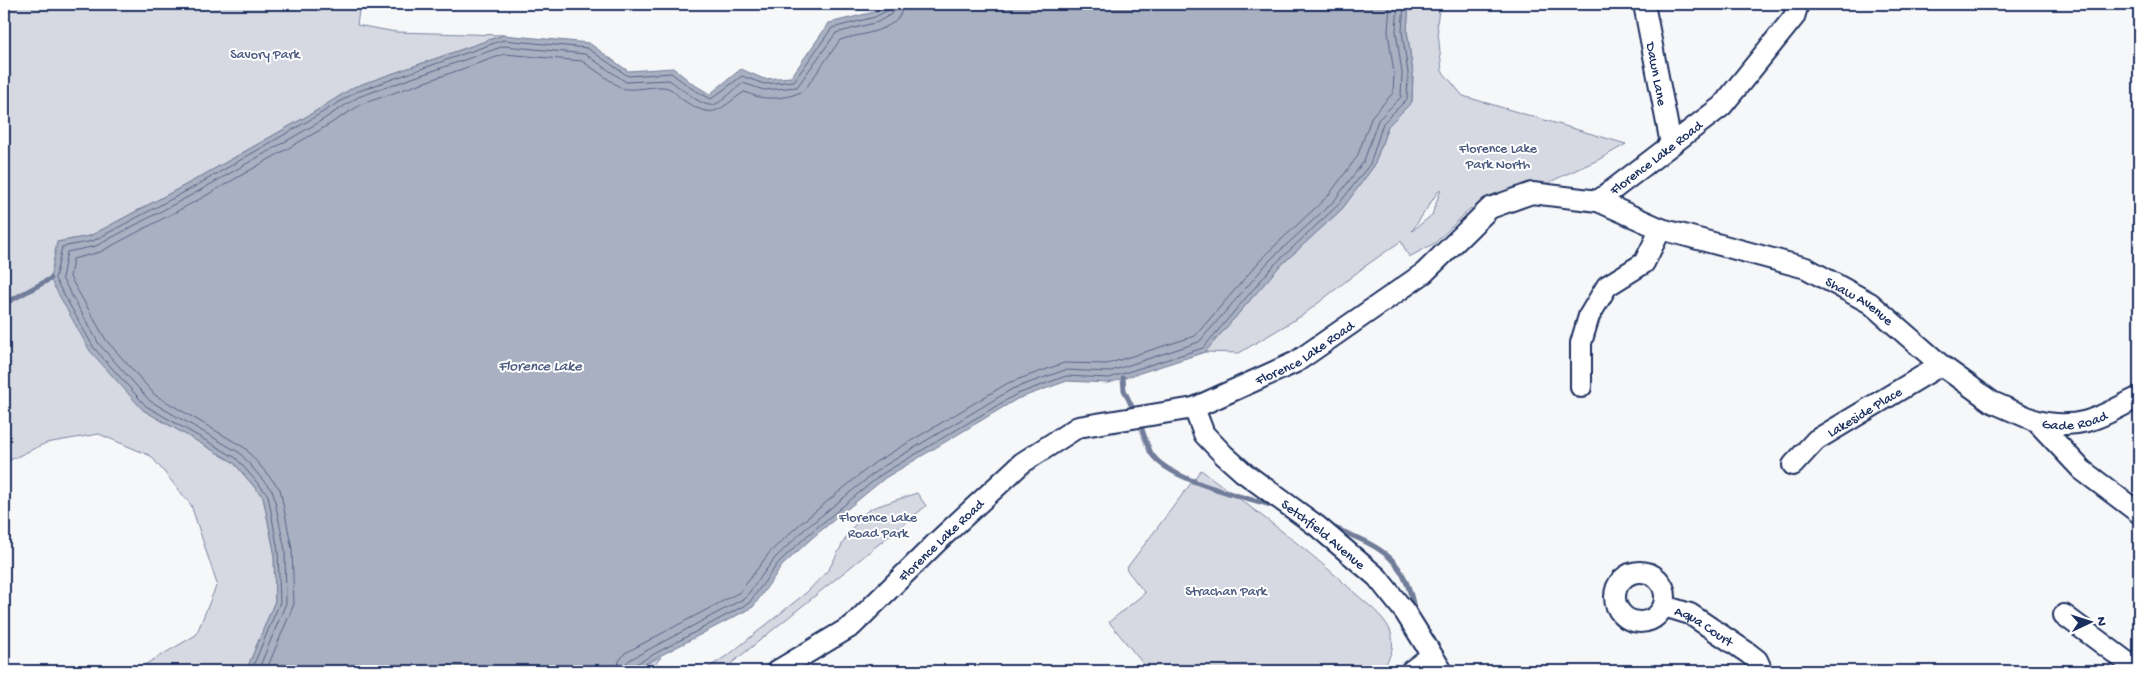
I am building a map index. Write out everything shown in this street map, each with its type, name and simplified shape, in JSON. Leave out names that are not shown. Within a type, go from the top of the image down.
[{"type":"street","name":"Dawn Lane","points":[[1644,4],[1671,144]]},
{"type":"street","name":"Florence Lake Road","points":[[777,671],[852,626],[930,547],[1022,463],[1078,427],[1194,408],[1296,362],[1424,273],[1490,208],[1532,193],[1598,201],[1722,106],[1794,16],[1798,4]]},
{"type":"street","name":"Shaw Avenue","points":[[1598,201],[1661,229],[1806,268],[1870,302],[1941,365],[1992,402],[2036,421],[2082,470],[2139,513]]},
{"type":"street","points":[[1581,387],[1581,343],[1589,316],[1608,286],[1644,263],[1661,229]]},
{"type":"street","name":"Lakeside Place","points":[[1793,466],[1816,440],[1941,365]]},
{"type":"street","name":"Gade Road","points":[[2036,421],[2057,426],[2093,421],[2139,397]]},
{"type":"street","name":"Setchfield Avenue","points":[[1194,408],[1204,434],[1224,455],[1317,526],[1377,577],[1405,612],[1437,663]]},
{"type":"street","name":"Aqua Court","points":[[1664,606],[1690,614],[1757,660],[1762,671]]},
{"type":"street","points":[[2064,615],[2139,671]]},
{"type":"street","points":[[1411,671],[1437,663]]},
{"type":"green space","name":"Savory Park","points":[[4,4],[360,4],[357,25],[396,32],[503,35],[354,87],[311,114],[191,182],[90,236],[57,242],[143,410],[233,462],[263,497],[274,551],[275,601],[246,671],[134,671],[196,635],[217,584],[191,505],[151,456],[99,434],[46,443],[4,463]]},
{"type":"green space","name":"Florence Lake Park North","points":[[1409,4],[1440,4],[1437,23],[1442,71],[1463,96],[1626,144],[1478,220],[1471,208],[1435,243],[1409,257],[1401,241],[1364,267],[1303,315],[1239,353],[1205,352],[1278,268],[1342,209],[1374,166],[1388,126],[1412,102],[1413,73],[1407,31]],"holes":[[[1441,189],[1432,215],[1412,231]]]},
{"type":"green space","name":"Strachan Park","points":[[1201,470],[1299,545],[1379,615],[1390,630],[1392,647],[1387,662],[1379,671],[1149,671],[1109,622],[1145,593],[1126,569]]},
{"type":"green space","name":"Florence Lake Road Park","points":[[917,493],[926,506],[722,671],[703,671],[731,653],[807,592],[829,569],[849,532],[865,513],[872,508]]},
{"type":"green space","points":[[661,657],[650,671],[631,671]]},
{"type":"water","name":"Florence Lake","points":[[888,4],[1409,4],[1407,31],[1413,73],[1412,102],[1388,126],[1374,166],[1342,209],[1278,268],[1205,352],[1109,383],[1067,381],[1017,399],[885,478],[812,538],[782,566],[753,607],[631,671],[246,671],[275,601],[274,551],[263,497],[233,462],[143,410],[90,351],[50,279],[57,242],[90,236],[191,182],[311,114],[354,87],[503,35],[589,43],[628,71],[673,68],[693,84],[710,94],[741,69],[764,79],[791,77],[829,23],[874,12]]},
{"type":"waterway","points":[[4,304],[50,279]]},
{"type":"waterway","points":[[1123,378],[1124,390],[1135,413]]},
{"type":"waterway","points":[[1139,421],[1151,453],[1160,463],[1173,472],[1209,487],[1277,507]]},
{"type":"waterway","points":[[1330,526],[1363,540],[1388,556],[1405,578],[1415,614]]}]
